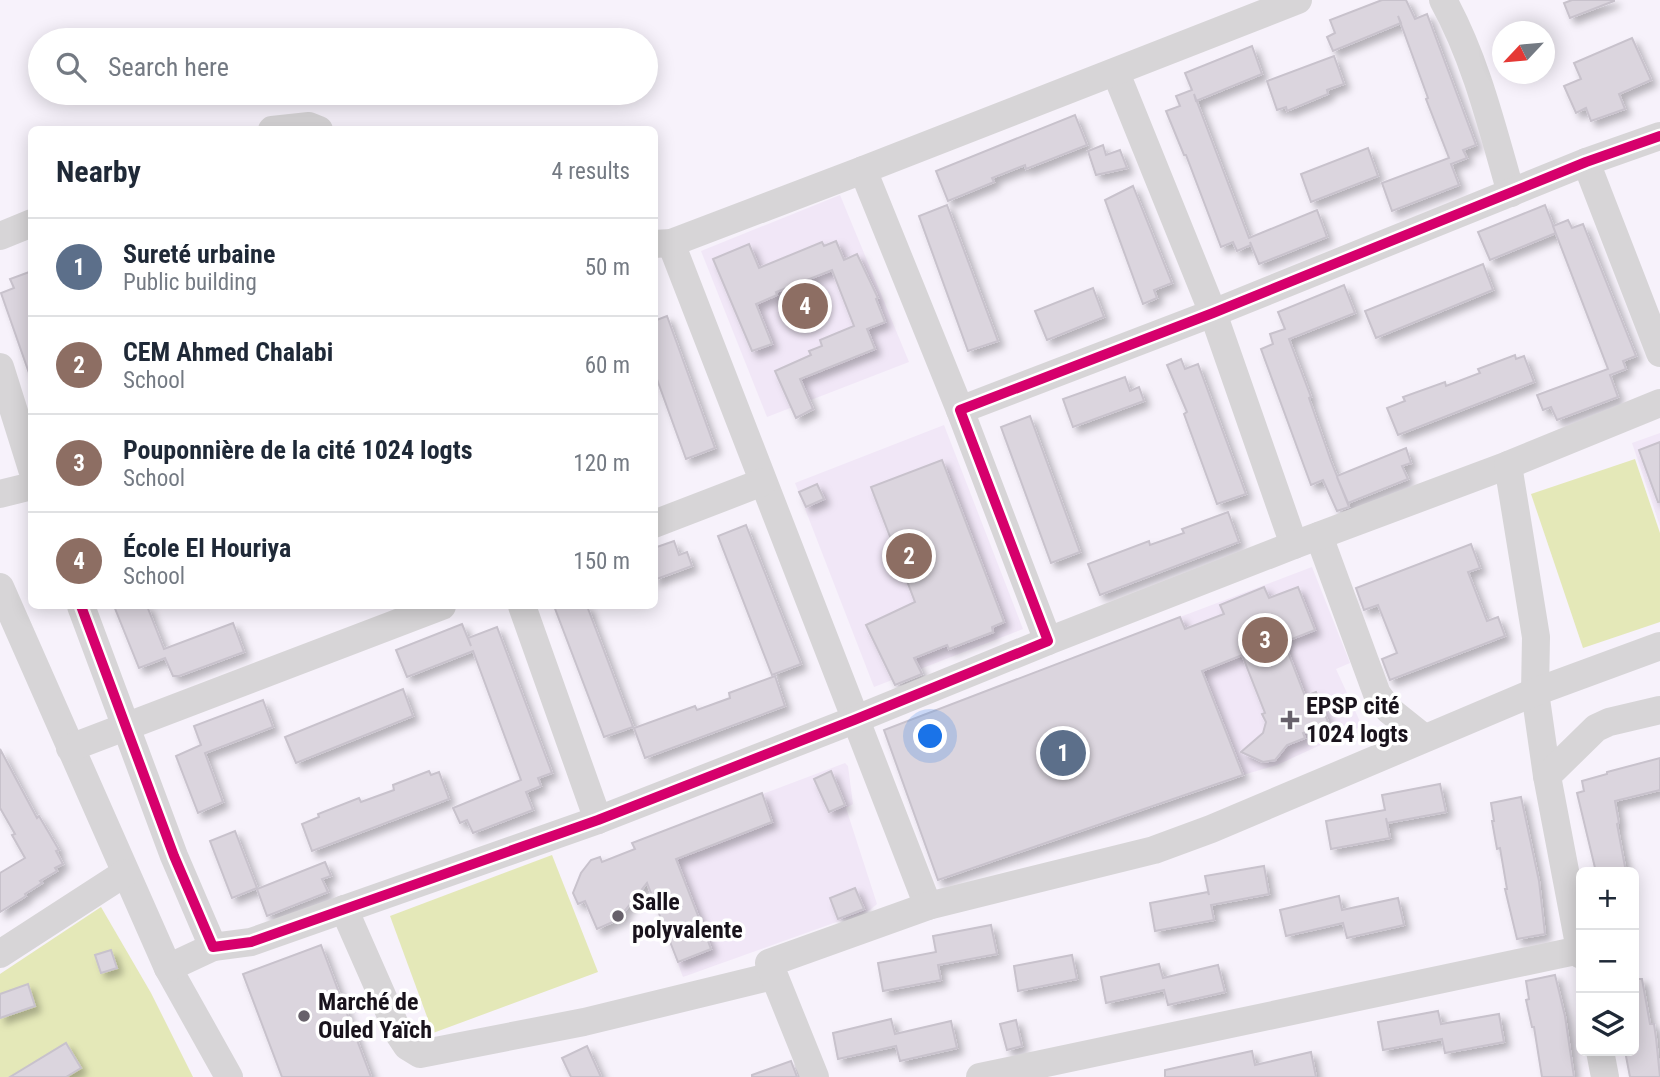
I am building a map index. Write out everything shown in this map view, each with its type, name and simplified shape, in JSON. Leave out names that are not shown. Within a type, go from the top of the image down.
[{"type":"street","points":[[928,906],[763,482],[663,244],[1116,73],[1298,0]]},
{"type":"street","points":[[1443,0],[1459,29],[1475,72],[1511,192]]},
{"type":"street","points":[[1116,73],[1307,540],[1377,694],[1389,710],[1424,738]]},
{"type":"street","points":[[960,410],[1213,313],[1586,162],[1660,136]]},
{"type":"street","points":[[1586,162],[1660,354]]},
{"type":"street","points":[[863,170],[960,410],[1048,641]]},
{"type":"street","points":[[0,236],[28,225]]},
{"type":"street","points":[[0,367],[28,457]]},
{"type":"street","points":[[168,968],[214,947],[251,942],[598,820],[1048,641],[1508,465],[1660,403]]},
{"type":"street","points":[[1508,465],[1536,637],[1535,692],[1547,776],[1577,930]]},
{"type":"street","points":[[658,522],[763,482]]},
{"type":"street","points":[[0,494],[28,487]]},
{"type":"street","points":[[1,593],[168,968],[229,1077]]},
{"type":"street","points":[[82,609],[174,856],[214,947]]},
{"type":"street","points":[[70,748],[434,609]]},
{"type":"street","points":[[523,609],[598,820]]},
{"type":"street","points":[[815,1077],[769,963],[928,906],[1154,850],[1211,829],[1535,692],[1660,646]]},
{"type":"street","points":[[1547,776],[1596,728],[1609,722],[1660,710]]},
{"type":"street","points":[[0,954],[125,873]]},
{"type":"street","points":[[344,909],[399,1034],[407,1046],[419,1054],[584,1022],[773,976]]},
{"type":"street","points":[[980,1077],[1576,953]]},
{"type":"street","points":[[1601,1056],[1605,1077]]},
{"type":"shaded area","points":[[840,195],[909,362],[767,417],[701,251]]},
{"type":"shaded area","points":[[944,425],[1023,629],[874,687],[795,483]]},
{"type":"shaded area","points":[[1660,433],[1660,526],[1632,443]]},
{"type":"shaded area","points":[[1312,567],[1350,663],[1336,669],[1362,726],[1277,765],[1243,775],[1180,617]]},
{"type":"shaded area","points":[[845,763],[848,766],[853,804],[846,808],[877,904],[870,910],[683,977],[632,843]]},
{"type":"green space","points":[[1635,459],[1660,533],[1660,622],[1583,648],[1531,494]]},
{"type":"green space","points":[[552,855],[598,972],[433,1033],[390,916]]},
{"type":"green space","points":[[101,907],[151,993],[193,1077],[0,1077],[0,974]]},
{"type":"building","points":[[1382,0],[1406,0],[1415,19],[1427,14],[1476,145],[1463,150],[1467,158],[1451,164],[1459,185],[1392,211],[1382,183],[1449,158],[1401,23],[1333,51],[1327,37],[1335,33],[1330,20]]},
{"type":"building","points":[[1572,0],[1614,1],[1570,18],[1564,3]]},
{"type":"building","points":[[1632,38],[1651,80],[1619,94],[1625,109],[1591,121],[1586,108],[1576,113],[1564,86],[1581,79],[1574,63]]},
{"type":"building","points":[[1252,46],[1262,74],[1197,101],[1249,238],[1317,210],[1327,237],[1259,264],[1250,242],[1251,245],[1237,251],[1233,242],[1221,247],[1166,111],[1180,106],[1176,96],[1192,90],[1185,73]]},
{"type":"building","points":[[1334,56],[1344,84],[1327,90],[1328,94],[1287,111],[1286,107],[1277,110],[1267,81]]},
{"type":"building","points":[[1075,115],[1087,145],[1026,169],[1025,165],[992,178],[994,182],[948,201],[936,171]]},
{"type":"building","points":[[1103,145],[1106,155],[1120,150],[1127,168],[1096,175],[1088,151]]},
{"type":"building","points":[[1368,148],[1378,176],[1311,202],[1301,174]]},
{"type":"building","points":[[1133,186],[1172,283],[1154,290],[1157,298],[1143,304],[1105,200]]},
{"type":"building","points":[[947,205],[998,341],[968,351],[919,216]]},
{"type":"building","points":[[1545,205],[1556,233],[1490,260],[1478,232]]},
{"type":"building","points":[[1568,220],[1572,228],[1583,224],[1636,356],[1623,361],[1626,369],[1610,375],[1618,397],[1557,420],[1551,407],[1543,410],[1537,395],[1608,369],[1553,226]]},
{"type":"building","points":[[836,241],[844,260],[857,254],[878,298],[876,299],[885,322],[867,329],[875,349],[800,379],[813,409],[796,418],[775,371],[811,355],[809,351],[822,346],[820,340],[854,326],[832,270],[776,292],[777,295],[756,304],[772,344],[752,351],[713,259],[749,244],[759,268],[822,242],[824,246]]},
{"type":"building","points":[[1483,264],[1493,290],[1376,338],[1365,311]]},
{"type":"building","points":[[28,272],[28,370],[1,293],[14,288],[10,279]]},
{"type":"building","points":[[1344,285],[1355,313],[1289,339],[1331,461],[1337,476],[1406,448],[1411,463],[1402,466],[1408,479],[1348,503],[1337,477],[1349,507],[1337,511],[1323,480],[1311,485],[1261,349],[1273,344],[1270,334],[1285,329],[1278,312]]},
{"type":"building","points":[[1093,288],[1104,317],[1047,340],[1035,311]]},
{"type":"building","points":[[667,316],[715,448],[686,459],[658,382],[658,319]]},
{"type":"building","points":[[1515,355],[1516,359],[1524,356],[1534,382],[1398,435],[1387,408],[1405,401],[1403,397],[1445,382],[1446,386],[1480,373],[1478,369]]},
{"type":"building","points":[[1181,359],[1185,369],[1198,364],[1246,494],[1217,504],[1184,414],[1187,412],[1167,365]]},
{"type":"building","points":[[1125,377],[1130,391],[1139,387],[1144,401],[1073,427],[1063,399]]},
{"type":"building","points":[[1030,416],[1080,552],[1051,563],[1001,427]]},
{"type":"building","points":[[1660,442],[1660,502],[1658,502],[1639,450]]},
{"type":"building","points":[[942,460],[1004,622],[992,627],[993,632],[949,649],[947,645],[914,658],[922,674],[895,685],[866,625],[915,602],[871,487]]},
{"type":"building","points":[[817,484],[824,499],[806,507],[799,492]]},
{"type":"building","points":[[1228,512],[1239,542],[1100,595],[1088,564],[1149,541],[1150,545],[1184,533],[1182,529]]},
{"type":"building","points":[[746,525],[801,664],[772,675],[718,536]]},
{"type":"building","points":[[674,541],[679,555],[687,552],[692,566],[658,579],[658,547]]},
{"type":"building","points":[[1471,544],[1480,568],[1468,572],[1487,621],[1498,617],[1505,636],[1390,680],[1382,659],[1397,653],[1378,605],[1364,610],[1356,588]]},
{"type":"building","points":[[1264,587],[1269,598],[1298,587],[1315,630],[1284,642],[1305,696],[1316,692],[1328,722],[1303,733],[1305,738],[1287,745],[1275,760],[1263,762],[1241,752],[1263,733],[1266,722],[1242,655],[1202,671],[1243,775],[938,880],[884,730],[1180,617],[1185,629],[1224,614],[1220,605]]},
{"type":"building","points":[[115,609],[148,609],[164,649],[233,623],[244,652],[179,676],[173,676],[165,658],[139,668]]},
{"type":"building","points":[[555,609],[588,609],[633,727],[604,737]]},
{"type":"building","points":[[462,624],[471,646],[468,638],[497,627],[552,773],[538,778],[541,786],[526,792],[533,810],[473,833],[467,820],[460,823],[453,808],[521,780],[473,651],[407,677],[396,650]]},
{"type":"building","points":[[775,676],[785,706],[645,758],[634,728],[695,706],[697,710],[730,698],[729,693]]},
{"type":"building","points":[[403,689],[413,716],[296,763],[285,737]]},
{"type":"building","points":[[263,700],[273,727],[205,753],[223,802],[198,813],[176,756],[201,745],[194,726]]},
{"type":"building","points":[[0,749],[37,818],[39,816],[59,850],[56,851],[63,864],[55,868],[57,871],[40,881],[42,883],[25,894],[26,896],[0,912],[0,873],[25,858],[0,808]]},
{"type":"building","points":[[1660,758],[1660,790],[1615,801],[1625,867],[1595,867],[1577,793],[1584,791],[1582,781]]},
{"type":"building","points":[[429,771],[431,775],[439,772],[449,799],[312,851],[302,824],[319,817],[318,814],[359,798],[361,802],[394,790],[393,785]]},
{"type":"building","points":[[831,771],[845,805],[829,812],[814,779]]},
{"type":"building","points":[[1440,784],[1446,812],[1387,823],[1390,838],[1331,849],[1326,821],[1385,810],[1382,795]]},
{"type":"building","points":[[762,793],[772,822],[676,859],[711,949],[678,962],[647,883],[623,913],[624,917],[597,929],[585,901],[578,904],[573,893],[581,873],[591,860],[600,857],[602,862],[635,849],[632,843]]},
{"type":"building","points":[[1521,797],[1539,881],[1545,934],[1517,939],[1505,889],[1500,848],[1497,849],[1491,803]]},
{"type":"building","points":[[235,831],[257,888],[232,898],[210,841]]},
{"type":"building","points":[[325,862],[331,876],[322,879],[328,892],[267,916],[257,889]]},
{"type":"building","points":[[1264,866],[1269,894],[1211,905],[1214,920],[1155,931],[1150,903],[1208,892],[1209,895],[1205,876]]},
{"type":"building","points":[[855,888],[864,909],[838,919],[830,898]]},
{"type":"building","points":[[1339,896],[1342,910],[1398,898],[1404,925],[1347,938],[1343,923],[1286,936],[1280,910]]},
{"type":"building","points":[[991,925],[997,954],[938,965],[941,980],[883,991],[878,963],[936,952],[933,936]]},
{"type":"building","name":"Marché de Ouled Yaïch","points":[[321,945],[371,1077],[282,1077],[243,974]]},
{"type":"building","points":[[111,950],[117,968],[101,973],[95,955]]},
{"type":"building","points":[[1072,955],[1077,979],[1018,991],[1014,966]]},
{"type":"building","points":[[1159,964],[1163,978],[1218,965],[1225,992],[1168,1005],[1164,990],[1106,1003],[1101,977]]},
{"type":"building","points":[[1555,975],[1565,1016],[1574,1077],[1542,1077],[1534,1027],[1526,1000],[1529,999],[1526,981]]},
{"type":"building","points":[[1639,979],[1642,979],[1650,1024],[1654,1024],[1660,1077],[1630,1077],[1626,1056],[1639,1056]]},
{"type":"building","points":[[28,984],[35,1006],[0,1018],[0,994]]},
{"type":"building","points":[[1438,1011],[1441,1024],[1499,1014],[1504,1042],[1445,1053],[1442,1039],[1383,1050],[1378,1022]]},
{"type":"building","points":[[891,1019],[895,1034],[951,1021],[957,1048],[900,1061],[896,1046],[838,1059],[833,1033]]},
{"type":"building","points":[[1016,1020],[1022,1046],[1007,1050],[1000,1024]]},
{"type":"building","points":[[66,1043],[81,1068],[66,1077],[10,1077]]},
{"type":"building","points":[[587,1046],[601,1077],[571,1077],[562,1058]]},
{"type":"building","points":[[1252,1051],[1255,1065],[1311,1052],[1316,1077],[1165,1077],[1165,1070]]},
{"type":"building","points":[[791,1061],[797,1077],[752,1077],[752,1075]]},
{"type":"cycle path","points":[[82,609],[174,856],[213,947],[251,942],[598,820],[1048,641],[960,410],[1213,313],[1586,162],[1660,136]]},
{"type":"place","name":"École El Houriya","points":[[805,306]]},
{"type":"place","name":"CEM Ahmed Chalabi","points":[[909,556]]},
{"type":"place","name":"Pouponnière de la cité 1024 logts","points":[[1265,640]]},
{"type":"place","name":"EPSP cité 1024 logts","points":[[1290,720]]},
{"type":"place","name":"Sureté urbaine","points":[[1063,753]]},
{"type":"place","name":"Salle polyvalente","points":[[618,916]]},
{"type":"place","name":"Marché de Ouled Yaïch","points":[[304,1016]]}]
